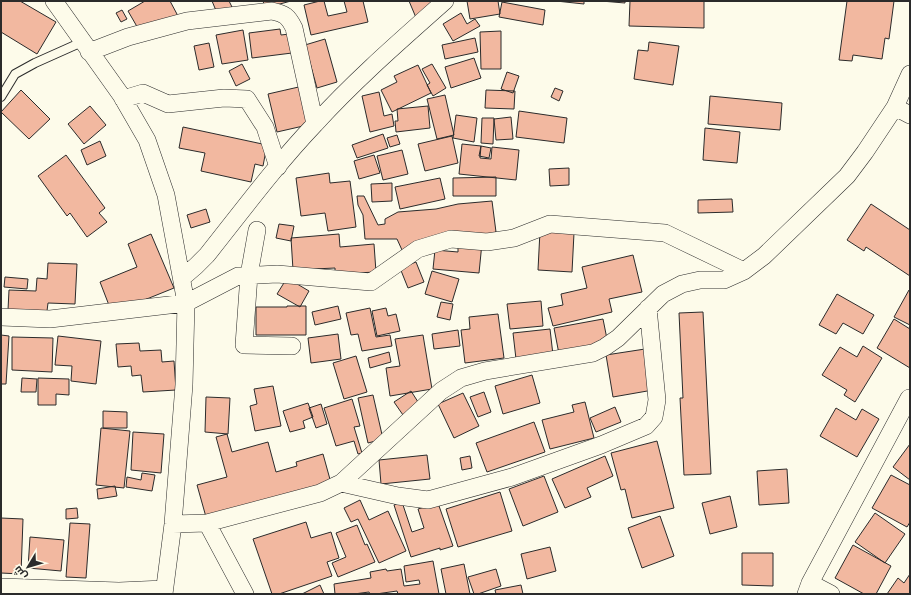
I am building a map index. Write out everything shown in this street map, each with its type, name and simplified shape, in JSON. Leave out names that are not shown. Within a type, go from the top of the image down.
[{"type":"street","points":[[1,587],[119,592],[164,591],[172,524],[184,385],[186,303],[166,195],[147,140],[123,99],[54,1]]},
{"type":"street","points":[[182,278],[207,255],[315,124],[382,57],[445,1]]},
{"type":"street","points":[[85,47],[187,21],[272,11],[282,13],[290,19],[294,28],[315,124]]},
{"type":"street","points":[[172,524],[207,523],[320,493],[341,483],[441,391],[461,378],[485,371],[593,353],[605,348],[618,338],[663,294],[682,284],[700,280],[724,280],[744,271],[764,256],[847,176],[865,152],[903,111],[910,74]]},
{"type":"street","points":[[123,99],[143,93],[168,104],[224,98],[247,99],[265,126],[278,167]]},
{"type":"street","points":[[1,317],[50,319],[186,303],[238,276],[277,274],[371,282],[418,248],[451,239],[487,242],[514,238],[550,224],[665,233],[744,271]]},
{"type":"street","points":[[257,230],[249,275],[244,345],[292,346]]},
{"type":"street","points":[[341,483],[398,496],[428,500],[512,477],[601,445],[646,426],[654,417],[657,400],[648,308]]},
{"type":"street","points":[[831,594],[808,588],[909,398]]},
{"type":"street","points":[[207,523],[245,594]]},
{"type":"lane","points":[[1,97],[15,74],[35,63],[85,47]]},
{"type":"building","points":[[1,1],[20,1],[56,22],[37,54],[1,32]]},
{"type":"building","points":[[145,1],[170,1],[178,16],[143,37],[128,11]]},
{"type":"building","points":[[212,1],[229,1],[232,7],[217,13]]},
{"type":"building","points":[[263,1],[291,1],[265,8]]},
{"type":"building","points":[[324,1],[328,16],[347,12],[344,1],[363,1],[368,22],[311,35],[304,5]]},
{"type":"building","points":[[409,1],[447,1],[417,20]]},
{"type":"building","points":[[467,1],[498,1],[500,14],[470,19]]},
{"type":"building","points":[[556,1],[584,1],[584,4]]},
{"type":"building","points":[[601,1],[625,1],[625,3]]},
{"type":"building","points":[[630,1],[704,1],[704,28],[629,26]]},
{"type":"building","points":[[847,1],[894,1],[889,39],[885,38],[882,59],[853,55],[852,61],[839,60]]},
{"type":"building","points":[[502,2],[545,10],[543,25],[499,17]]},
{"type":"building","points":[[122,10],[127,19],[121,22],[116,13]]},
{"type":"building","points":[[461,13],[467,24],[475,19],[480,26],[453,41],[443,24]]},
{"type":"building","points":[[280,29],[281,35],[298,33],[300,52],[252,58],[249,33]]},
{"type":"building","points":[[243,30],[248,60],[222,64],[216,35]]},
{"type":"building","points":[[501,31],[501,69],[481,69],[480,32]]},
{"type":"building","points":[[475,38],[478,52],[445,59],[442,45]]},
{"type":"building","points":[[325,39],[337,82],[317,88],[305,45]]},
{"type":"building","points":[[649,42],[679,46],[673,85],[634,79],[638,50],[648,51]]},
{"type":"building","points":[[209,43],[214,67],[199,70],[194,46]]},
{"type":"building","points":[[474,58],[481,78],[451,88],[445,67]]},
{"type":"building","points":[[242,64],[250,79],[236,86],[229,71]]},
{"type":"building","points":[[432,64],[446,88],[433,96],[427,85],[430,83],[422,69]]},
{"type":"building","points":[[418,65],[431,93],[392,112],[381,90],[397,82],[394,76]]},
{"type":"building","points":[[507,72],[519,76],[513,93],[501,89]]},
{"type":"building","points":[[303,86],[312,124],[277,132],[268,94]]},
{"type":"building","points":[[555,88],[563,91],[559,101],[551,97]]},
{"type":"building","points":[[21,90],[50,119],[29,139],[1,112]]},
{"type":"building","points":[[486,90],[515,91],[514,109],[485,108]]},
{"type":"building","points":[[379,92],[384,116],[392,114],[394,126],[370,132],[362,96]]},
{"type":"building","points":[[445,95],[454,135],[437,139],[427,99]]},
{"type":"building","points":[[710,96],[782,103],[780,130],[708,124]]},
{"type":"building","points":[[90,106],[106,125],[84,144],[68,124]]},
{"type":"building","points":[[428,106],[430,128],[396,132],[395,121],[398,121],[397,109]]},
{"type":"building","points":[[519,111],[567,118],[564,143],[516,137]]},
{"type":"building","points":[[456,115],[477,118],[474,142],[453,138]]},
{"type":"building","points":[[511,117],[513,139],[496,140],[494,119]]},
{"type":"building","points":[[482,118],[494,118],[493,144],[481,143]]},
{"type":"building","points":[[183,127],[267,145],[263,166],[255,164],[251,182],[201,171],[205,153],[179,148]]},
{"type":"building","points":[[705,128],[740,132],[737,163],[703,160]]},
{"type":"building","points":[[383,134],[388,148],[357,158],[352,145]]},
{"type":"building","points":[[397,135],[400,144],[390,147],[387,138]]},
{"type":"building","points":[[452,136],[458,163],[425,171],[418,144]]},
{"type":"building","points":[[100,141],[106,156],[87,165],[81,150]]},
{"type":"building","points":[[462,144],[481,146],[480,158],[491,159],[492,147],[519,150],[516,180],[459,174]]},
{"type":"building","points":[[481,146],[491,148],[489,158],[479,156]]},
{"type":"building","points":[[402,150],[408,174],[383,180],[377,156]]},
{"type":"building","points":[[66,155],[105,208],[99,213],[107,222],[87,237],[70,213],[67,216],[38,176]]},
{"type":"building","points":[[374,155],[380,173],[359,179],[354,161]]},
{"type":"building","points":[[569,168],[569,185],[550,186],[549,169]]},
{"type":"building","points":[[329,173],[330,183],[350,181],[356,227],[328,231],[325,213],[301,216],[296,178]]},
{"type":"building","points":[[496,177],[496,196],[453,196],[453,178]]},
{"type":"building","points":[[440,178],[445,199],[400,209],[395,187]]},
{"type":"building","points":[[392,183],[392,201],[372,202],[371,184]]},
{"type":"building","points":[[357,196],[364,196],[378,225],[385,224],[385,219],[398,212],[436,209],[458,204],[492,201],[496,232],[492,234],[402,250],[397,239],[365,239],[363,215],[358,205]]},
{"type":"building","points":[[732,199],[733,212],[698,213],[698,200]]},
{"type":"building","points":[[871,204],[910,230],[910,276],[866,247],[864,251],[847,240]]},
{"type":"building","points":[[206,209],[210,222],[191,228],[187,215]]},
{"type":"building","points":[[279,224],[294,226],[291,241],[276,238]]},
{"type":"building","points":[[540,231],[574,233],[572,272],[538,270]]},
{"type":"building","points":[[151,234],[174,288],[112,313],[100,282],[137,267],[128,244]]},
{"type":"building","points":[[339,234],[340,247],[374,244],[376,272],[335,274],[335,268],[293,270],[291,238]]},
{"type":"building","points":[[458,241],[482,243],[479,273],[433,269],[435,250],[458,252]]},
{"type":"building","points":[[633,255],[642,292],[609,299],[612,312],[553,326],[548,308],[563,305],[561,294],[587,288],[582,267]]},
{"type":"building","points":[[416,262],[424,282],[408,288],[400,268]]},
{"type":"building","points":[[48,263],[77,264],[75,304],[48,303],[47,311],[8,310],[9,290],[36,291],[37,278],[47,279]]},
{"type":"building","points":[[432,271],[459,279],[452,302],[425,294]]},
{"type":"building","points":[[5,277],[28,279],[27,289],[4,287]]},
{"type":"building","points":[[287,278],[309,291],[300,307],[277,294]]},
{"type":"building","points":[[910,290],[910,325],[894,317]]},
{"type":"building","points":[[837,294],[874,315],[863,334],[843,323],[836,334],[819,325]]},
{"type":"building","points":[[541,301],[543,326],[510,329],[507,304]]},
{"type":"building","points":[[441,302],[453,304],[450,320],[437,317]]},
{"type":"building","points":[[306,306],[306,335],[256,335],[256,307]]},
{"type":"building","points":[[338,306],[341,319],[315,325],[312,312]]},
{"type":"building","points":[[370,308],[376,337],[390,335],[392,346],[362,351],[358,334],[351,335],[346,313]]},
{"type":"building","points":[[386,308],[388,316],[396,314],[400,331],[377,336],[372,311]]},
{"type":"building","points":[[703,312],[711,474],[684,475],[680,398],[683,398],[679,313]]},
{"type":"building","points":[[498,314],[504,358],[465,363],[461,330],[470,329],[469,317]]},
{"type":"building","points":[[603,319],[608,344],[559,354],[554,328]]},
{"type":"building","points":[[894,319],[910,329],[910,368],[877,348]]},
{"type":"building","points":[[550,329],[553,355],[516,359],[513,333]]},
{"type":"building","points":[[458,330],[460,346],[434,349],[432,334]]},
{"type":"building","points":[[338,334],[341,359],[311,363],[308,338]]},
{"type":"building","points":[[1,335],[9,336],[6,384],[1,384]]},
{"type":"building","points":[[423,335],[432,389],[390,396],[386,368],[400,366],[395,339]]},
{"type":"building","points":[[58,336],[101,341],[96,384],[71,381],[72,366],[55,365]]},
{"type":"building","points":[[12,337],[53,338],[52,372],[12,370]]},
{"type":"building","points":[[139,343],[140,351],[161,350],[162,362],[174,361],[176,390],[143,392],[141,375],[132,376],[131,366],[118,367],[116,344]]},
{"type":"building","points":[[863,346],[882,358],[855,402],[844,395],[847,390],[822,375],[840,347],[857,357]]},
{"type":"building","points":[[645,349],[653,390],[613,397],[606,355]]},
{"type":"building","points":[[389,352],[391,362],[370,368],[368,358]]},
{"type":"building","points":[[356,356],[367,392],[344,399],[333,363]]},
{"type":"building","points":[[532,375],[540,403],[503,414],[495,386]]},
{"type":"building","points":[[22,378],[37,379],[36,392],[21,392]]},
{"type":"building","points":[[38,378],[69,379],[69,395],[56,394],[56,405],[38,405]]},
{"type":"building","points":[[273,386],[281,426],[255,431],[250,406],[257,404],[254,389]]},
{"type":"building","points":[[411,391],[420,405],[403,415],[394,402]]},
{"type":"building","points":[[484,392],[491,412],[478,417],[470,397]]},
{"type":"building","points":[[463,393],[479,426],[454,438],[438,404]]},
{"type":"building","points":[[373,395],[383,439],[368,443],[358,398]]},
{"type":"building","points":[[206,397],[230,398],[228,434],[205,432]]},
{"type":"building","points":[[352,399],[360,426],[354,427],[362,453],[358,454],[354,441],[336,446],[324,408]]},
{"type":"building","points":[[585,402],[594,438],[550,449],[542,420],[574,412],[572,405]]},
{"type":"building","points":[[308,403],[313,417],[303,421],[305,428],[290,432],[283,411]]},
{"type":"building","points":[[321,404],[327,424],[316,428],[309,408]]},
{"type":"building","points":[[615,407],[621,422],[596,432],[590,418]]},
{"type":"building","points":[[836,408],[856,420],[862,409],[879,419],[857,457],[820,436]]},
{"type":"building","points":[[103,411],[127,412],[127,428],[103,428]]},
{"type":"building","points":[[534,422],[545,452],[487,472],[476,443]]},
{"type":"building","points":[[101,428],[130,431],[124,488],[96,485]]},
{"type":"building","points":[[133,432],[164,434],[161,473],[131,470]]},
{"type":"building","points":[[227,434],[232,452],[268,442],[276,472],[297,466],[296,462],[323,454],[331,483],[206,517],[197,485],[227,477],[216,437]]},
{"type":"building","points":[[657,441],[674,508],[632,518],[625,489],[621,490],[611,453]]},
{"type":"building","points":[[910,444],[910,480],[893,467]]},
{"type":"building","points":[[427,455],[430,479],[381,484],[379,460]]},
{"type":"building","points":[[470,456],[472,468],[462,470],[460,458]]},
{"type":"building","points":[[605,456],[613,476],[587,488],[591,497],[565,508],[552,479]]},
{"type":"building","points":[[787,469],[789,503],[759,505],[757,471]]},
{"type":"building","points":[[142,473],[155,475],[152,491],[126,487],[127,477],[141,480]]},
{"type":"building","points":[[891,475],[910,485],[910,522],[907,527],[872,508]]},
{"type":"building","points":[[544,476],[558,512],[523,526],[509,489]]},
{"type":"building","points":[[115,486],[117,496],[98,499],[97,489]]},
{"type":"building","points":[[500,492],[512,531],[458,547],[446,509]]},
{"type":"building","points":[[730,496],[737,527],[710,534],[702,503]]},
{"type":"building","points":[[360,500],[369,520],[388,511],[406,551],[379,563],[358,519],[351,522],[344,508]]},
{"type":"building","points":[[402,502],[412,532],[424,528],[418,509],[438,503],[453,546],[440,550],[440,548],[411,557],[394,505]]},
{"type":"building","points":[[77,508],[78,518],[66,519],[66,509]]},
{"type":"building","points":[[875,513],[905,534],[885,563],[855,542]]},
{"type":"building","points":[[660,516],[674,556],[642,568],[628,528]]},
{"type":"building","points":[[1,518],[23,519],[21,574],[1,573]]},
{"type":"building","points":[[306,522],[311,538],[331,532],[339,558],[327,562],[332,576],[279,594],[272,594],[253,539]]},
{"type":"building","points":[[70,523],[90,524],[86,578],[66,577]]},
{"type":"building","points":[[357,525],[365,545],[367,544],[375,562],[338,577],[332,563],[346,557],[336,533]]},
{"type":"building","points":[[30,537],[64,540],[61,571],[28,568]]},
{"type":"building","points":[[853,545],[891,566],[876,594],[864,594],[835,578]]},
{"type":"building","points":[[550,547],[556,571],[527,579],[521,554]]},
{"type":"building","points":[[742,553],[773,553],[773,586],[742,585]]},
{"type":"building","points":[[433,561],[439,594],[398,594],[397,591],[376,594],[370,594],[369,592],[335,594],[334,584],[371,578],[370,572],[386,569],[387,571],[401,569],[404,586],[420,584],[419,580],[406,582],[404,566]]},
{"type":"building","points":[[464,564],[470,594],[446,594],[441,569]]},
{"type":"building","points":[[496,569],[501,586],[474,594],[468,577]]},
{"type":"building","points":[[910,574],[910,594],[887,594],[898,578],[904,583]]},
{"type":"building","points":[[320,585],[324,594],[302,594]]},
{"type":"building","points":[[521,585],[523,594],[496,594],[495,590]]}]
